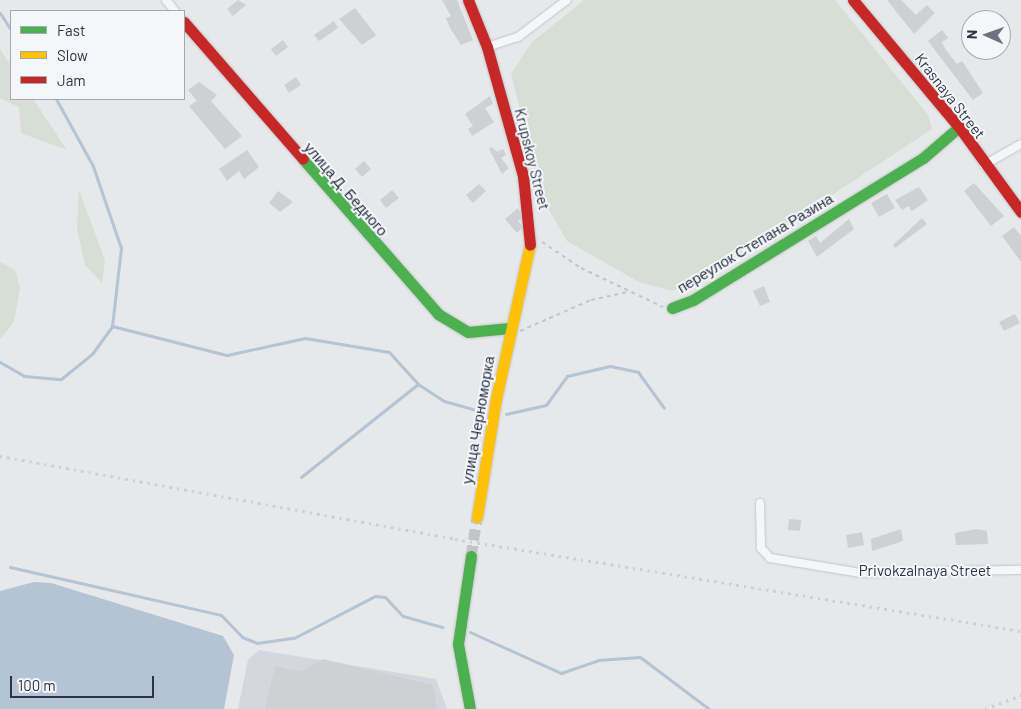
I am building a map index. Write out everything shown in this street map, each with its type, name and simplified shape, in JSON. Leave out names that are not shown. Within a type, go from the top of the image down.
[{"type":"street","points":[[166,0],[174,10]]},
{"type":"street","name":"Krupskoy Street","points":[[468,0],[487,46],[523,176],[532,234],[510,331]]},
{"type":"street","points":[[487,46],[518,37],[567,0]]},
{"type":"street","name":"Krasnaya Street","points":[[853,0],[958,128],[1021,212]]},
{"type":"street","name":"улица Д. Бедного","points":[[185,23],[438,314],[468,332],[510,331]]},
{"type":"street","name":"переулок Степана Разина","points":[[672,308],[693,300],[922,158],[958,128]]},
{"type":"street","points":[[984,165],[1021,144]]},
{"type":"street","name":"улица Черноморка","points":[[477,517],[510,331]]},
{"type":"street","name":"Privokzalnaya Street","points":[[760,502],[761,548],[770,558],[861,573],[1021,570]]},
{"type":"street","points":[[470,709],[458,644],[471,556]]},
{"type":"path","name":"переулок Степана Разина","points":[[532,234],[567,260],[628,292],[672,308]]},
{"type":"path","points":[[510,331],[591,300],[628,292]]},
{"type":"shaded area","points":[[584,0],[835,0],[928,115],[932,129],[764,240],[673,291],[639,282],[567,241],[543,199],[511,74],[532,42]]},
{"type":"shaded area","points":[[0,49],[10,64],[10,100],[34,100],[67,150],[21,133],[19,107],[0,98]]},
{"type":"shaded area","points":[[79,190],[105,260],[102,283],[85,265],[77,228]]},
{"type":"shaded area","points":[[0,262],[15,270],[20,288],[14,322],[0,339]]},
{"type":"shaded area","points":[[259,650],[436,679],[447,709],[238,709],[248,660]]},
{"type":"water","points":[[34,582],[51,583],[223,636],[234,655],[224,709],[0,709],[0,591]]},
{"type":"building","points":[[238,0],[246,5],[233,16],[227,9]]},
{"type":"building","points":[[442,0],[457,0],[473,40],[461,45],[450,28],[446,18],[451,16]]},
{"type":"building","points":[[887,0],[901,0],[916,15],[927,5],[935,13],[914,34]]},
{"type":"building","points":[[355,8],[376,35],[362,45],[339,19]]},
{"type":"building","points":[[334,21],[338,28],[319,41],[314,35]]},
{"type":"building","points":[[942,30],[948,38],[942,42],[946,50],[957,64],[962,61],[983,93],[973,100],[928,41]]},
{"type":"building","points":[[283,40],[288,47],[276,56],[271,49]]},
{"type":"building","points":[[296,77],[301,85],[289,93],[284,85]]},
{"type":"building","points":[[199,82],[217,95],[211,101],[242,136],[225,149],[189,106],[197,101],[188,90]]},
{"type":"building","points":[[490,96],[493,104],[485,108],[494,122],[472,136],[468,129],[473,126],[465,114]]},
{"type":"building","points":[[492,147],[497,152],[503,149],[506,155],[501,158],[509,168],[502,174],[489,149]]},
{"type":"building","points":[[247,150],[259,167],[244,179],[239,171],[227,181],[219,169]]},
{"type":"building","points":[[364,161],[371,169],[362,177],[355,169]]},
{"type":"building","points":[[974,183],[1004,216],[991,226],[964,191]]},
{"type":"building","points":[[479,184],[486,191],[473,203],[466,195]]},
{"type":"building","points":[[919,187],[928,200],[912,211],[908,206],[902,210],[895,200]]},
{"type":"building","points":[[392,190],[399,198],[386,208],[380,200]]},
{"type":"building","points":[[278,191],[293,202],[280,212],[269,203]]},
{"type":"building","points":[[887,194],[895,208],[879,217],[871,203]]},
{"type":"building","points":[[518,208],[522,218],[518,221],[523,227],[517,233],[505,219]]},
{"type":"building","points":[[922,218],[927,224],[895,248],[893,245]]},
{"type":"building","points":[[849,219],[854,229],[817,257],[808,241],[816,236],[820,243]]},
{"type":"building","points":[[1014,227],[1021,236],[1021,262],[1002,236]]},
{"type":"building","points":[[764,286],[770,302],[760,306],[753,291]]},
{"type":"building","points":[[1015,314],[1020,323],[1004,331],[999,322]]},
{"type":"building","points":[[789,519],[801,520],[800,531],[788,530]]},
{"type":"building","points":[[901,529],[903,541],[872,551],[871,539]]},
{"type":"building","points":[[977,529],[987,531],[988,544],[956,545],[955,533]]},
{"type":"building","points":[[862,532],[864,545],[848,548],[846,535]]},
{"type":"building","points":[[323,659],[433,685],[437,709],[265,709],[275,666],[300,672]]},
{"type":"waterway","points":[[0,13],[10,28]]},
{"type":"waterway","points":[[0,362],[24,376],[61,379],[92,354],[112,326],[121,248],[93,166],[57,100]]},
{"type":"waterway","points":[[112,326],[227,355],[305,338],[389,352],[418,384],[444,401],[483,412]]},
{"type":"waterway","points":[[506,414],[546,405],[567,376],[610,366],[638,372],[664,408]]},
{"type":"waterway","points":[[301,477],[418,384]]},
{"type":"waterway","points":[[10,567],[221,615],[242,637],[257,643],[294,638],[375,596],[385,597],[403,616],[442,627]]},
{"type":"waterway","points":[[470,632],[561,673],[598,660],[640,657],[709,709]]},
{"type":"tunnel","points":[[471,556],[477,517]]},
{"type":"railway","points":[[0,456],[455,539],[1021,631]]},
{"type":"railway","points":[[985,709],[1021,695]]},
{"type":"traffic: fast","points":[[672,308],[693,300],[923,158],[959,127]]},
{"type":"traffic: fast","points":[[303,159],[438,314],[468,332],[510,328]]},
{"type":"traffic: fast","points":[[470,709],[458,644],[471,556]]},
{"type":"traffic: slow","points":[[477,517],[496,399],[530,245]]},
{"type":"traffic: jam","points":[[468,0],[487,47],[523,176],[530,245]]},
{"type":"traffic: jam","points":[[853,0],[959,127],[1021,212]]},
{"type":"traffic: jam","points":[[185,23],[303,159]]}]
